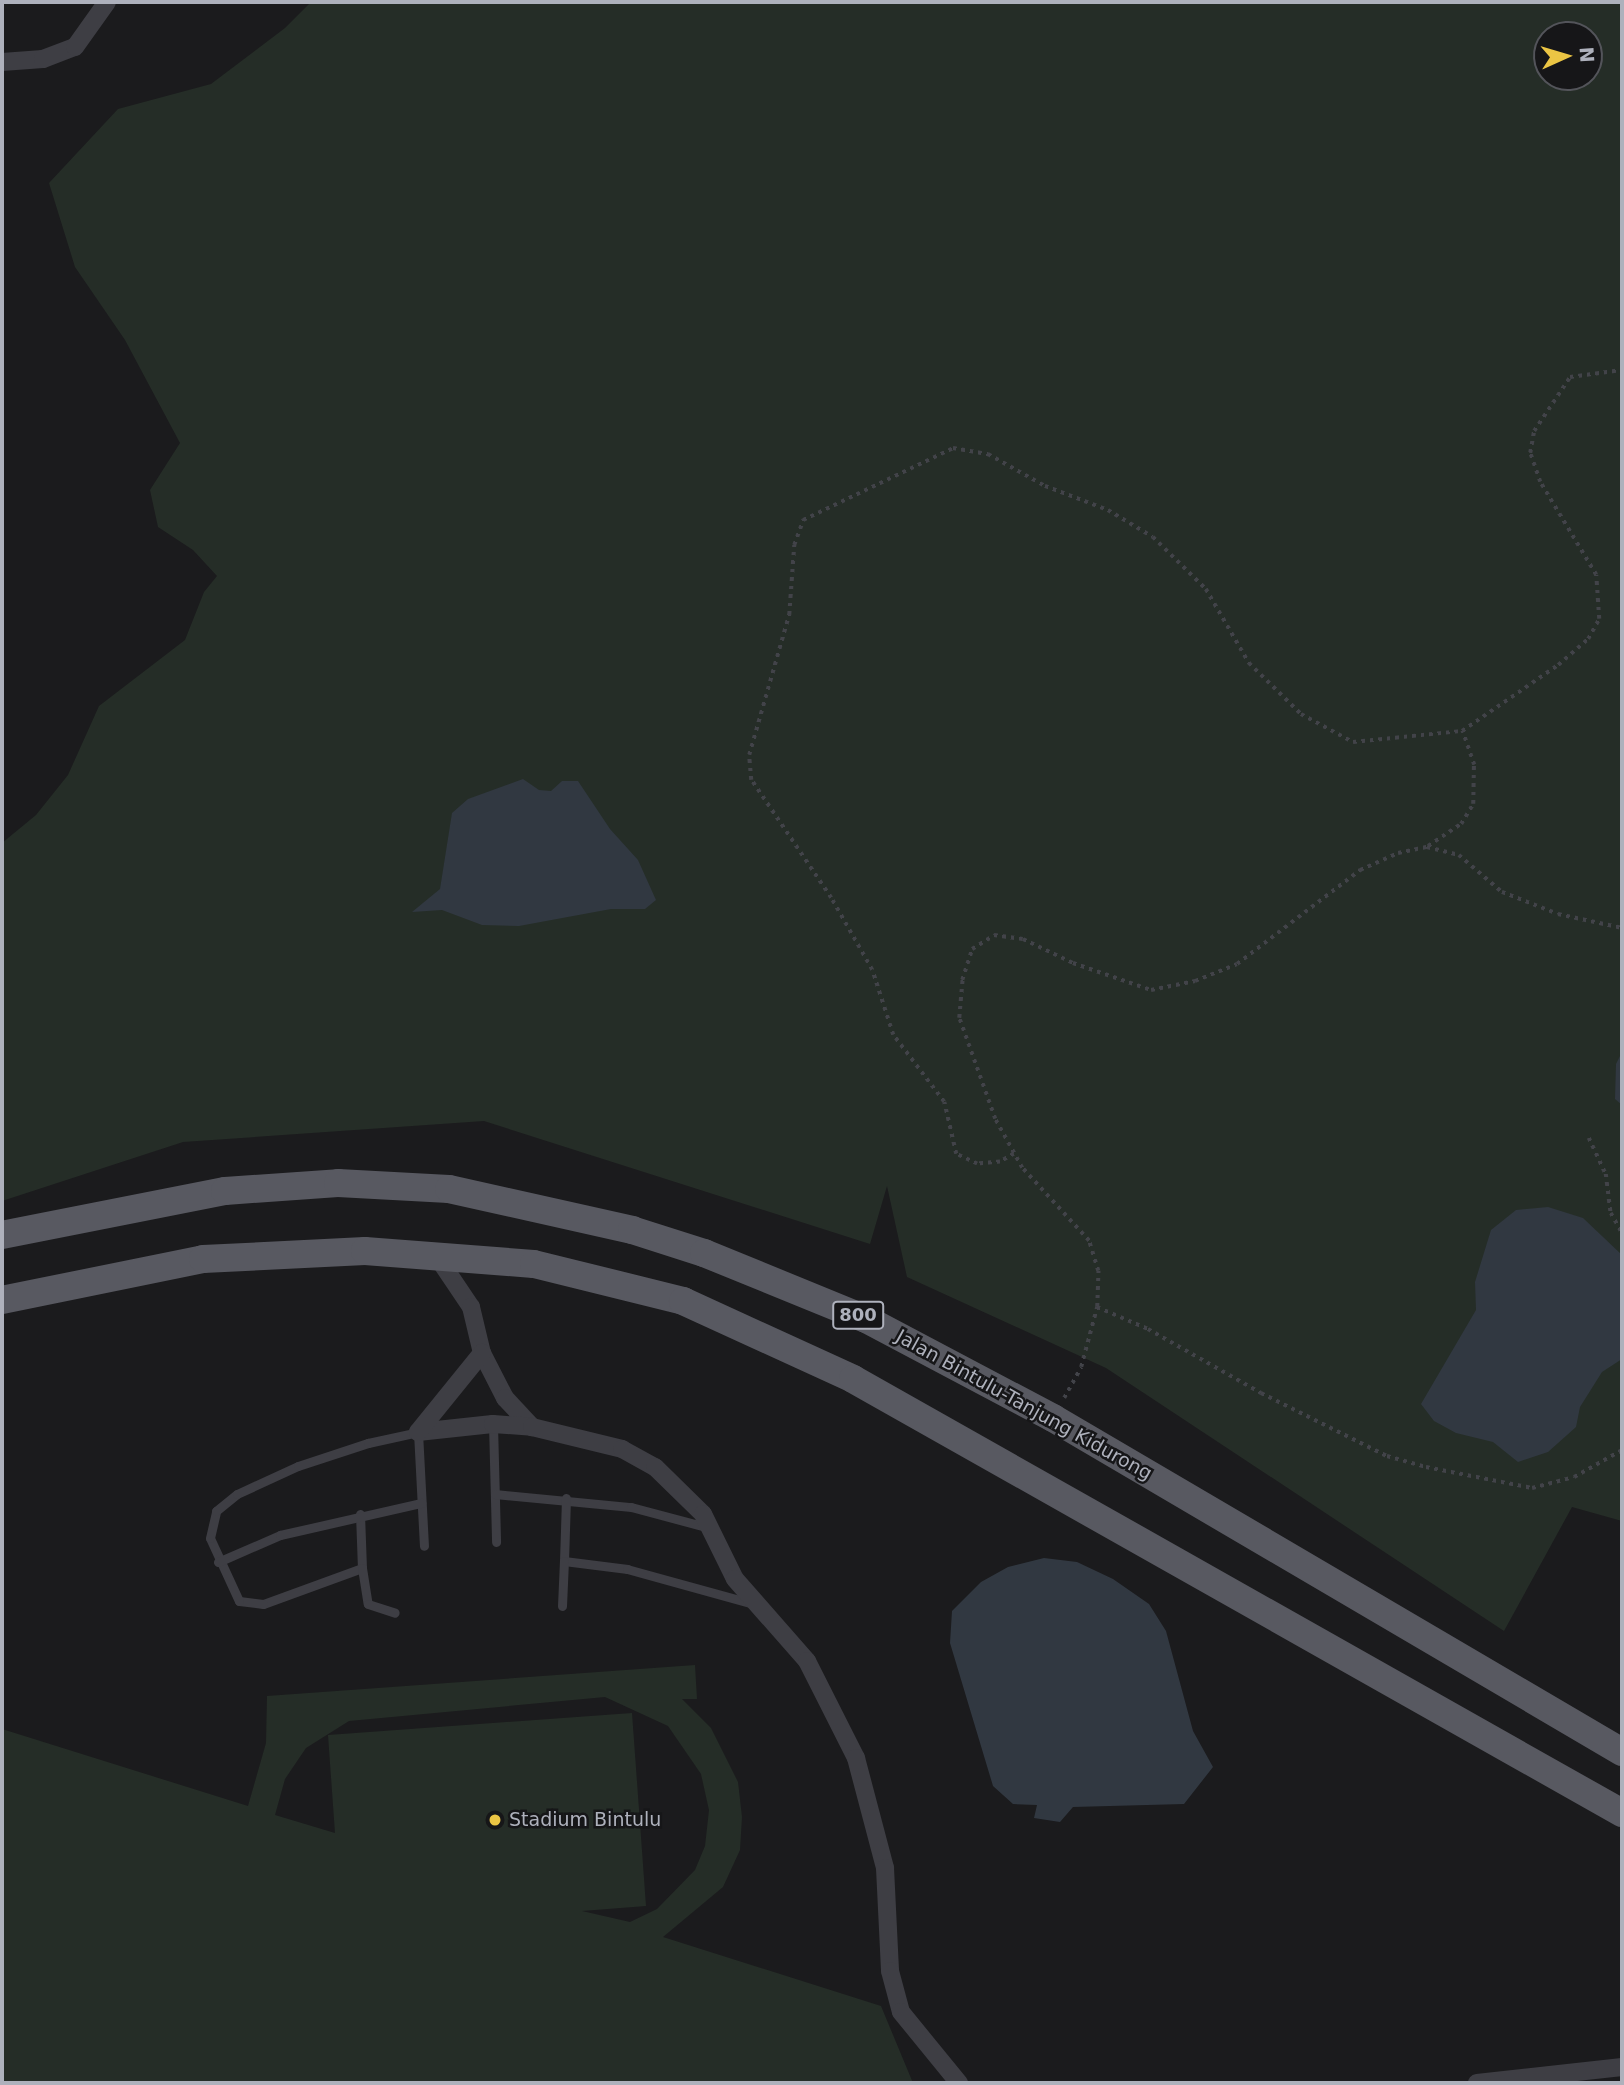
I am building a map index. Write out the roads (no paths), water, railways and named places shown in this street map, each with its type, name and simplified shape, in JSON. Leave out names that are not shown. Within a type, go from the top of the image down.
[{"type":"main road","name":"Jalan Bintulu-Tanjung Kidurong","points":[[2,1235],[225,1191],[338,1183],[449,1189],[632,1230],[704,1253],[866,1319],[1053,1418],[1622,1752]]},
{"type":"main road","points":[[2,1300],[203,1259],[365,1251],[534,1264],[683,1301],[853,1379],[1622,1813]]},
{"type":"street","points":[[6,64],[43,59],[75,47],[107,2]]},
{"type":"street","points":[[438,1258],[471,1307],[482,1353],[505,1398],[532,1427]]},
{"type":"street","points":[[418,1432],[482,1353]]},
{"type":"street","points":[[418,1432],[493,1424],[532,1427],[622,1449],[655,1467],[713,1529],[735,1579],[754,1604],[807,1661],[856,1758],[885,1868],[890,1971],[901,2012],[959,2083]]},
{"type":"street","points":[[1477,2083],[1622,2067]]},
{"type":"lane","points":[[493,1424],[496,1542]]},
{"type":"lane","points":[[362,1568],[252,1605],[239,1601],[218,1562],[210,1538],[216,1511],[237,1494],[298,1466],[368,1443],[418,1432],[424,1546]]},
{"type":"lane","points":[[495,1494],[566,1498],[631,1507],[713,1529]]},
{"type":"lane","points":[[562,1606],[566,1498]]},
{"type":"lane","points":[[218,1562],[280,1535],[360,1514],[421,1503]]},
{"type":"lane","points":[[360,1514],[362,1568],[368,1604],[395,1613]]},
{"type":"lane","points":[[564,1561],[627,1569],[754,1604]]},
{"type":"place","name":"Stadium Bintulu","points":[[495,1820]]}]
